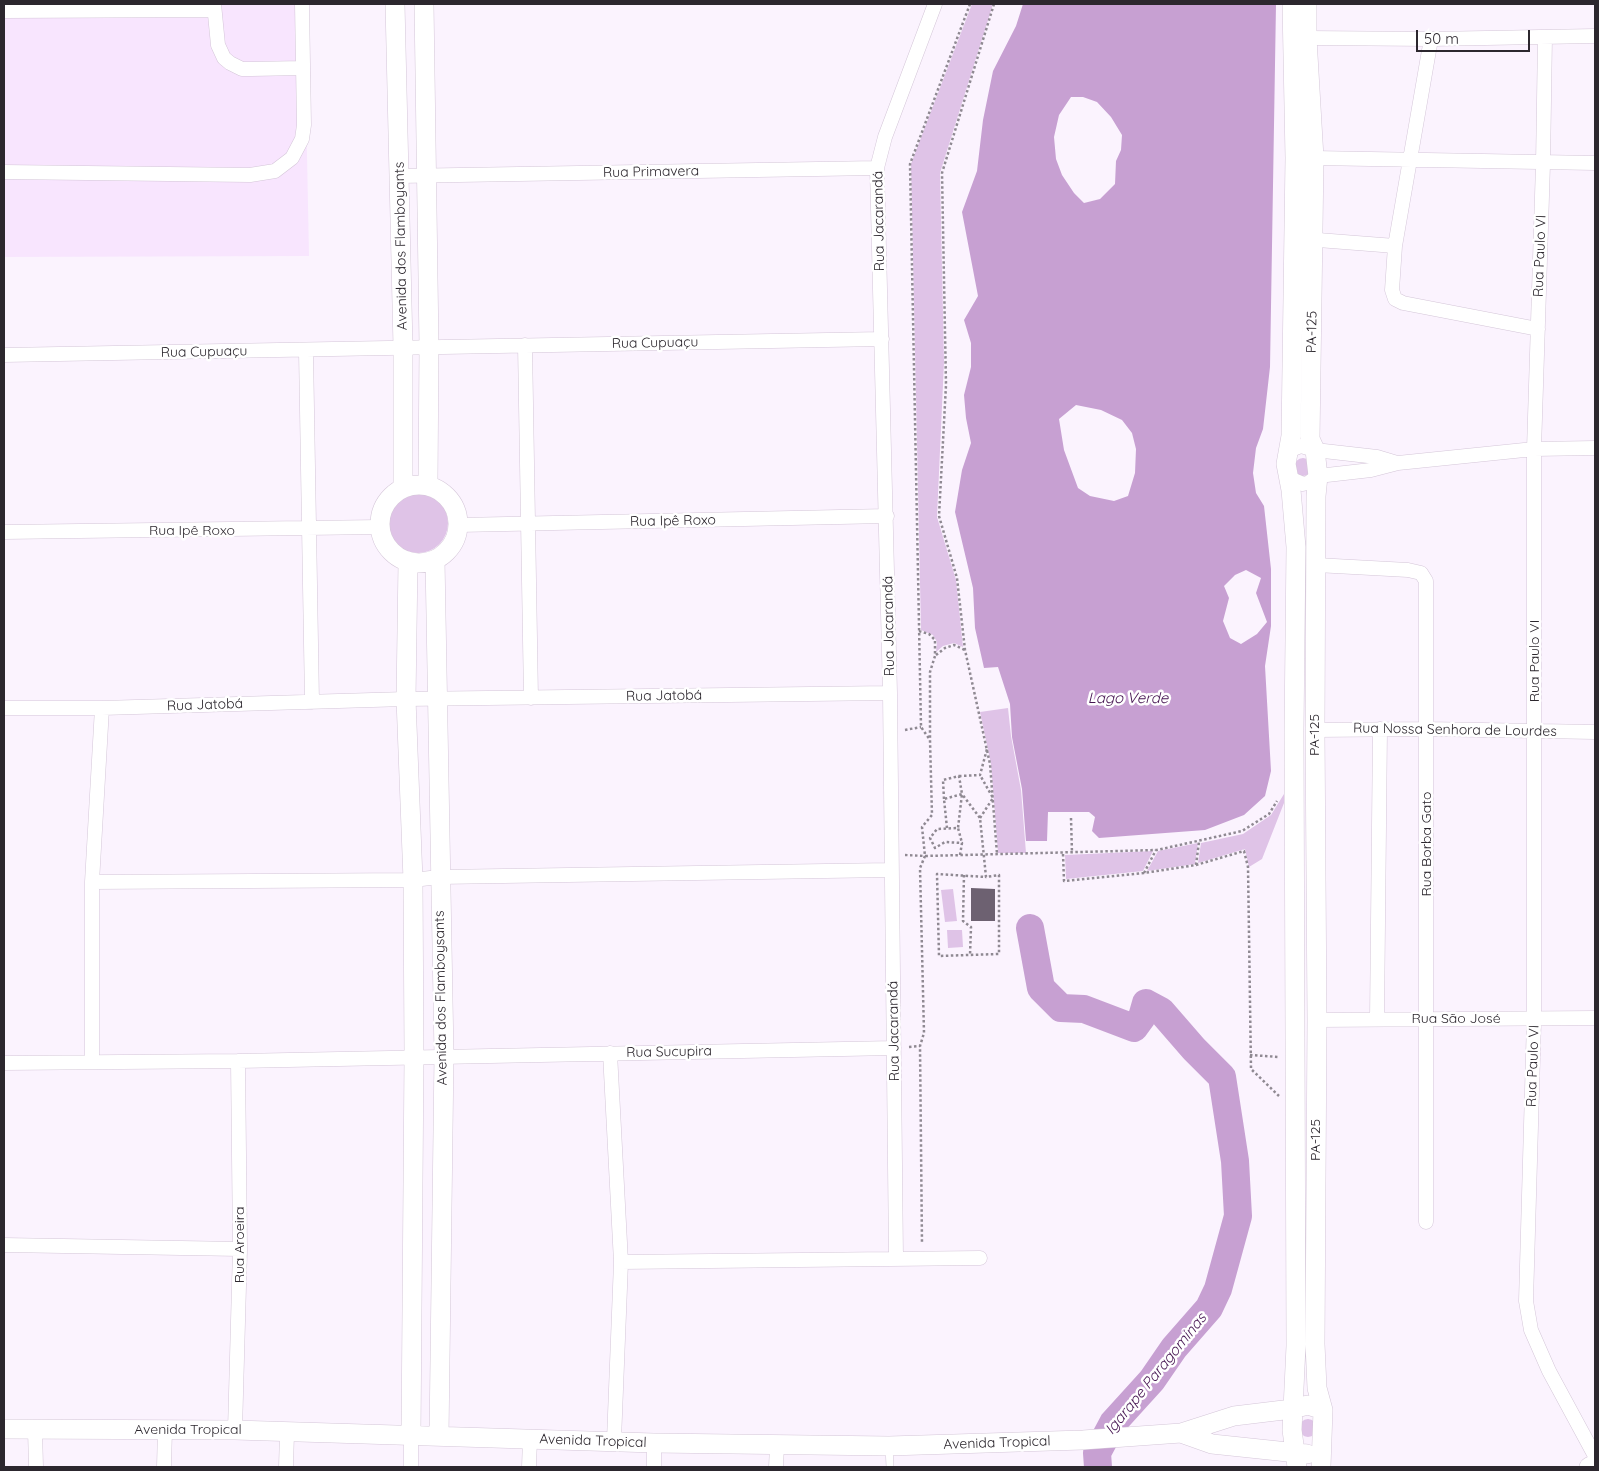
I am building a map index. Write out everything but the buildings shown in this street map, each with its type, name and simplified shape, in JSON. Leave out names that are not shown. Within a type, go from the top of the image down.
[{"type":"street","points":[[4,172],[250,175],[275,171],[292,158],[302,139],[304,125],[302,4]]},
{"type":"street","name":"Avenida dos Flamboyants","points":[[395,4],[403,347],[403,488]]},
{"type":"street","name":"Avenida dos Flamboyants","points":[[424,4],[425,176],[429,346],[428,485]]},
{"type":"street","name":"Rua Jacarandá","points":[[896,1258],[887,516],[877,168],[884,137],[935,4]]},
{"type":"street","name":"PA-125","points":[[1292,4],[1295,158],[1291,436],[1286,464],[1296,547],[1294,731],[1296,1346],[1292,1409],[1296,1460]]},
{"type":"street","name":"PA-125","points":[[1307,4],[1307,38],[1314,158],[1310,439],[1315,450],[1318,476],[1316,496],[1315,730],[1317,1020],[1315,1344],[1318,1388],[1323,1410],[1323,1448],[1320,1467]]},
{"type":"street","points":[[4,11],[214,7],[218,45],[224,58],[230,63],[242,69],[302,68]]},
{"type":"street","points":[[1307,38],[1431,39],[1595,36]]},
{"type":"street","name":"Rua Paulo VI","points":[[1545,37],[1534,450],[1536,731],[1534,1020],[1526,1301],[1531,1330],[1549,1371],[1595,1456]]},
{"type":"street","points":[[1431,39],[1395,246],[1392,290],[1395,299],[1403,303],[1538,329]]},
{"type":"street","points":[[1314,158],[1543,164],[1595,163]]},
{"type":"street","name":"Rua Primavera","points":[[399,176],[877,168]]},
{"type":"street","points":[[1318,240],[1395,246]]},
{"type":"street","name":"Rua Cupuaçu","points":[[4,355],[306,351],[429,346],[882,339]]},
{"type":"street","points":[[525,345],[531,698]]},
{"type":"street","points":[[306,351],[312,702]]},
{"type":"street","points":[[1288,451],[1301,446],[1315,450],[1377,457],[1398,464]]},
{"type":"street","points":[[1289,478],[1303,484],[1318,476],[1371,470],[1398,464],[1534,450],[1595,448]]},
{"type":"street","points":[[415,485],[428,485],[440,490],[450,500],[456,511],[459,524],[456,539],[447,552],[435,560],[421,563],[408,562],[394,554],[384,542],[380,528],[385,504],[393,494],[403,488],[415,485]]},
{"type":"street","name":"Rua Ipê Roxo","points":[[459,524],[887,516]]},
{"type":"street","name":"Rua Ipê Roxo","points":[[4,532],[380,528]]},
{"type":"street","name":"Avenida dos Flamboysants","points":[[435,560],[439,877],[444,1055],[438,1436]]},
{"type":"street","name":"Avenida dos Flamboysants","points":[[408,562],[406,699],[413,880],[414,1056],[411,1436]]},
{"type":"street","name":"Rua Borba Gato","points":[[1316,565],[1408,570],[1421,573],[1426,581],[1428,1019],[1426,1222]]},
{"type":"street","name":"Rua Jatobá","points":[[4,708],[102,708],[406,699],[890,693]]},
{"type":"street","points":[[92,1061],[92,882],[102,708]]},
{"type":"street","points":[[1377,1019],[1380,728]]},
{"type":"street","name":"Rua Nossa Senhora de Lourdes","points":[[1315,730],[1426,728],[1595,732]]},
{"type":"street","points":[[92,882],[413,880],[439,877],[890,870]]},
{"type":"street","name":"Rua São José","points":[[1317,1020],[1534,1020],[1595,1018]]},
{"type":"street","name":"Rua Sucupira","points":[[4,1063],[894,1048]]},
{"type":"street","points":[[610,1053],[622,1262],[614,1440]]},
{"type":"street","name":"Rua Aroeira","points":[[235,1430],[240,1249],[238,1060]]},
{"type":"street","points":[[4,1245],[240,1249]]},
{"type":"street","points":[[622,1262],[980,1258]]},
{"type":"street","points":[[1181,1433],[1234,1416],[1292,1409],[1308,1405],[1323,1410]]},
{"type":"street","name":"Avenida Tropical","points":[[4,1429],[235,1430],[777,1446],[889,1446],[1082,1440],[1181,1433]]},
{"type":"street","points":[[35,1430],[36,1467]]},
{"type":"street","points":[[164,1467],[165,1430]]},
{"type":"street","points":[[286,1467],[287,1433]]},
{"type":"street","points":[[1181,1433],[1212,1444],[1296,1460],[1323,1448]]},
{"type":"street","points":[[411,1436],[411,1467]]},
{"type":"street","points":[[529,1467],[530,1439]]},
{"type":"street","points":[[654,1443],[654,1467]]},
{"type":"street","points":[[776,1467],[777,1446]]},
{"type":"street","points":[[1589,1467],[1595,1464]]},
{"type":"lane","points":[[889,1446],[890,1467]]},
{"type":"path","points":[[930,740],[921,727],[910,164],[970,4]]},
{"type":"path","points":[[994,4],[942,173],[946,385],[939,516],[957,578],[965,650],[987,748],[997,854]]},
{"type":"path","points":[[919,631],[929,634],[934,640],[934,656],[930,672],[932,816],[922,827],[925,856],[920,868],[924,1033],[920,1046],[922,1258]]},
{"type":"path","points":[[934,656],[949,646],[954,645],[965,650]]},
{"type":"path","points":[[987,748],[980,775],[993,798]]},
{"type":"path","points":[[947,828],[942,780],[959,776],[980,775]]},
{"type":"path","points":[[959,776],[962,794],[958,828],[962,843],[960,855]]},
{"type":"path","points":[[944,799],[962,794]]},
{"type":"path","points":[[962,794],[980,818],[986,877]]},
{"type":"path","points":[[980,818],[993,798]]},
{"type":"path","points":[[925,856],[1063,854],[1156,850],[1242,832],[1269,814]]},
{"type":"path","points":[[1071,818],[1072,853]]},
{"type":"path","points":[[958,828],[937,829],[930,838],[934,848],[945,842],[962,843]]},
{"type":"path","points":[[1196,865],[1200,842]]},
{"type":"path","points":[[1144,873],[1156,850]]},
{"type":"path","points":[[1063,854],[1064,881],[1144,873],[1196,865],[1244,851],[1248,867],[1250,1069],[1279,1096]]},
{"type":"path","points":[[937,874],[964,875],[986,877],[999,875],[999,954],[938,956],[937,874]]},
{"type":"path","points":[[964,875],[963,921],[971,927],[970,955]]},
{"type":"shaded area","points":[[4,4],[304,4],[309,256],[4,257]]},
{"type":"shaded area","points":[[972,4],[993,4],[940,173],[944,362],[937,517],[956,580],[963,647],[954,643],[943,646],[936,652],[937,642],[933,635],[921,630],[911,164]]},
{"type":"shaded area","points":[[1299,458],[1307,458],[1312,463],[1310,474],[1299,476],[1294,471],[1294,463]]},
{"type":"shaded area","points":[[418,493],[435,498],[443,506],[448,523],[443,540],[435,548],[418,553],[401,548],[393,540],[388,523],[393,506],[401,498]]},
{"type":"shaded area","points":[[1008,708],[1021,790],[1026,853],[998,853],[991,764],[980,712]]},
{"type":"shaded area","points":[[1284,794],[1284,803],[1262,859],[1249,867],[1245,849],[1198,863],[1201,843],[1243,834],[1271,815]]},
{"type":"shaded area","points":[[1198,843],[1195,864],[1147,871],[1158,851]]},
{"type":"shaded area","points":[[1153,851],[1143,871],[1066,879],[1065,855]]},
{"type":"shaded area","points":[[953,889],[957,921],[945,922],[941,890]]},
{"type":"shaded area","points":[[947,930],[962,930],[963,947],[948,948]]},
{"type":"shaded area","points":[[1308,1419],[1314,1422],[1317,1428],[1314,1434],[1308,1437],[1302,1434],[1299,1428],[1302,1422]]},
{"type":"water","name":"Lago Verde","points":[[1023,4],[1276,4],[1270,367],[1263,429],[1256,448],[1253,473],[1256,493],[1264,506],[1271,569],[1271,626],[1265,666],[1271,771],[1265,796],[1244,815],[1205,830],[1099,838],[1092,831],[1095,817],[1089,812],[1048,812],[1047,841],[1026,841],[1022,789],[1012,737],[1010,704],[998,667],[984,668],[975,628],[973,588],[955,512],[962,470],[971,443],[964,395],[971,367],[971,343],[964,320],[978,296],[962,212],[977,171],[983,120],[993,71],[1016,26]],"holes":[[[1071,97],[1083,97],[1097,102],[1111,117],[1122,135],[1121,150],[1116,161],[1115,184],[1100,199],[1084,203],[1074,193],[1062,175],[1056,159],[1054,137],[1059,115]],[[1076,405],[1101,410],[1122,420],[1132,433],[1136,449],[1135,473],[1128,496],[1114,501],[1090,496],[1078,488],[1064,450],[1059,419]],[[1246,570],[1261,578],[1256,593],[1267,622],[1257,634],[1241,644],[1230,638],[1223,621],[1229,598],[1224,586],[1235,575]]]},
{"type":"waterway","name":"Igarape Paragominas","points":[[1030,928],[1041,988],[1061,1008],[1084,1009],[1134,1028],[1142,1017],[1146,1003],[1161,1011],[1194,1049],[1222,1077],[1235,1161],[1238,1216],[1218,1289],[1209,1308],[1174,1348],[1152,1380],[1113,1423],[1097,1453],[1098,1467]]}]
